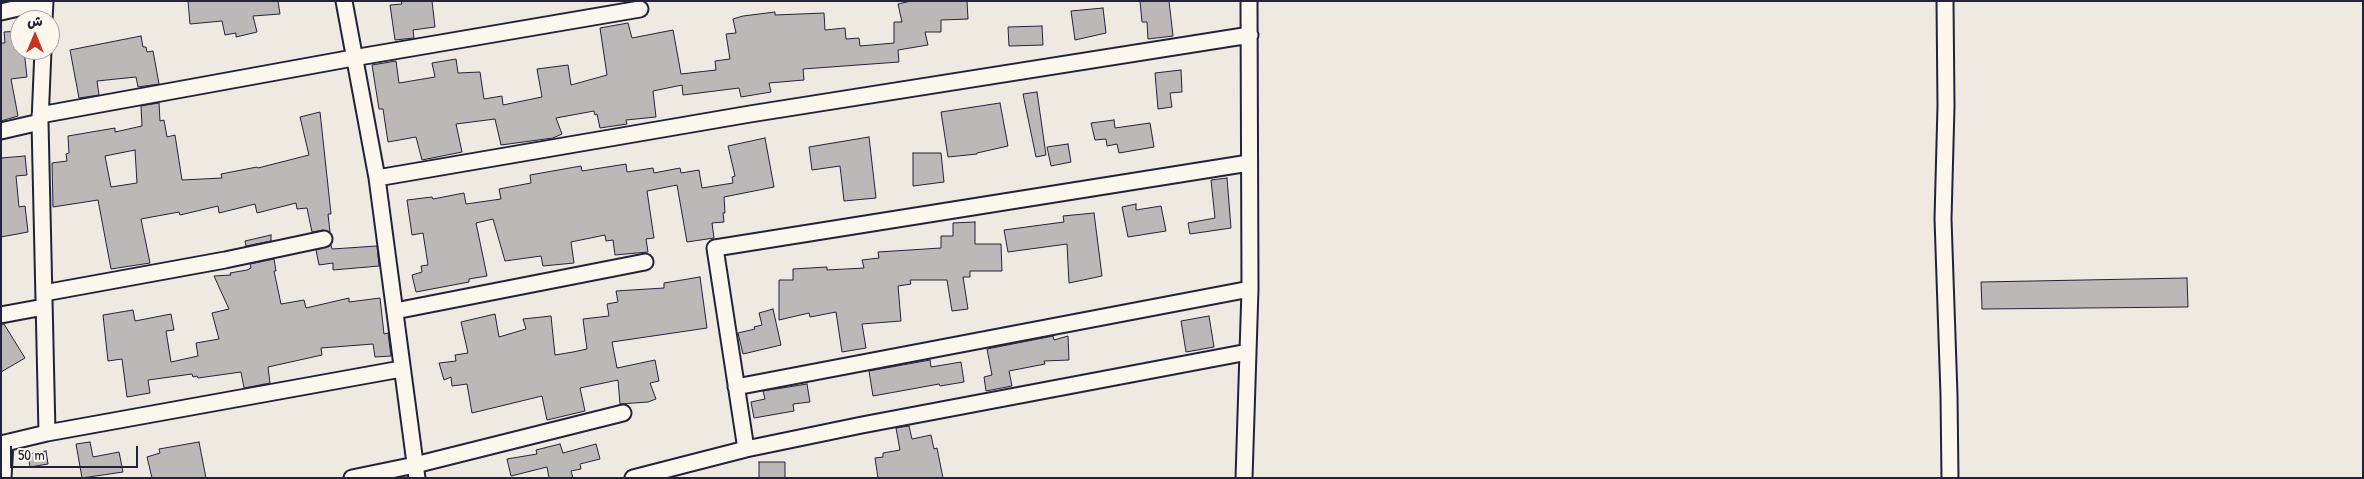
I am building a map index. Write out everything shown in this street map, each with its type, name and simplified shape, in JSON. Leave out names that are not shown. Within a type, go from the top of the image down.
[{"type":"street","points":[[1,12],[45,1]]},
{"type":"street","points":[[344,1],[353,58],[377,178],[416,471]]},
{"type":"street","points":[[1244,478],[1250,289],[1249,1]]},
{"type":"street","points":[[1945,1],[1946,106],[1943,219],[1950,478]]},
{"type":"street","points":[[1,131],[40,118],[353,58],[640,9]]},
{"type":"street","points":[[377,178],[750,114],[1250,35]]},
{"type":"street","points":[[43,60],[40,118],[47,433]]},
{"type":"street","points":[[746,449],[715,248],[1249,163]]},
{"type":"street","points":[[1,315],[44,300],[324,238]]},
{"type":"street","points":[[395,311],[645,262]]},
{"type":"street","points":[[736,387],[1250,289]]},
{"type":"street","points":[[633,478],[746,449],[1061,386],[1248,352]]},
{"type":"street","points":[[4,478],[3,444],[47,433],[401,369]]},
{"type":"street","points":[[352,478],[416,471],[623,413]]},
{"type":"building","points":[[188,1],[278,1],[280,14],[253,16],[257,32],[236,37],[236,33],[225,35],[222,21],[190,24]]},
{"type":"building","points":[[401,1],[432,1],[435,27],[413,30],[414,38],[395,40],[390,5],[402,4]]},
{"type":"building","points":[[911,1],[967,1],[968,19],[941,20],[941,32],[925,32],[928,45],[898,50],[899,62],[803,69],[804,80],[769,83],[771,92],[741,97],[739,88],[683,95],[682,85],[653,91],[656,117],[626,120],[627,124],[600,128],[597,114],[595,115],[594,111],[556,118],[562,134],[553,138],[501,145],[495,119],[456,124],[462,152],[422,160],[416,137],[388,142],[383,109],[379,109],[372,65],[396,61],[399,83],[435,77],[432,63],[456,59],[458,73],[480,72],[484,99],[502,96],[503,105],[542,97],[537,69],[568,65],[571,85],[607,75],[600,28],[628,23],[632,38],[673,30],[681,74],[716,70],[715,61],[730,59],[726,34],[736,33],[733,19],[775,12],[775,15],[824,13],[825,30],[845,28],[846,39],[859,38],[860,46],[894,43],[894,22],[902,22],[898,4]]},
{"type":"building","points":[[1140,1],[1169,1],[1173,36],[1148,39],[1147,22],[1142,22]]},
{"type":"building","points":[[1103,8],[1106,33],[1075,40],[1071,11]]},
{"type":"building","points":[[1042,26],[1043,45],[1009,46],[1008,27]]},
{"type":"building","points":[[4,32],[10,32],[10,60],[25,60],[27,77],[11,79],[18,116],[1,121],[1,43],[5,43]]},
{"type":"building","points":[[141,36],[143,47],[146,47],[147,52],[153,51],[159,84],[138,87],[136,77],[97,81],[99,95],[79,98],[70,50]]},
{"type":"building","points":[[1181,70],[1182,92],[1170,93],[1172,107],[1158,109],[1155,73]]},
{"type":"building","points":[[1037,92],[1046,155],[1036,157],[1023,94]]},
{"type":"building","points":[[159,103],[160,121],[164,120],[167,137],[175,135],[182,180],[222,178],[221,174],[258,168],[309,155],[300,117],[320,112],[331,214],[328,214],[330,232],[323,230],[312,232],[307,208],[297,209],[296,203],[257,213],[255,204],[219,213],[218,206],[180,215],[179,212],[141,219],[150,263],[111,269],[98,200],[53,207],[52,163],[67,161],[66,154],[69,153],[68,136],[115,128],[115,132],[142,126],[141,106]],"holes":[[[135,150],[137,183],[111,187],[105,156]]]},
{"type":"building","points":[[1000,103],[1008,146],[977,154],[948,157],[941,112]]},
{"type":"building","points":[[1114,120],[1115,128],[1150,123],[1154,147],[1119,153],[1117,144],[1107,146],[1106,139],[1095,140],[1091,123]]},
{"type":"building","points":[[869,137],[876,198],[844,201],[840,166],[812,170],[809,147]]},
{"type":"building","points":[[765,138],[774,187],[724,197],[724,222],[712,223],[714,238],[687,242],[677,185],[647,191],[654,238],[646,239],[648,252],[615,255],[613,240],[606,241],[605,235],[571,242],[574,263],[543,266],[541,256],[505,261],[493,219],[476,223],[487,276],[469,279],[469,282],[416,292],[412,275],[422,272],[421,266],[428,265],[423,233],[412,235],[407,200],[432,197],[433,199],[464,193],[466,204],[501,199],[499,189],[531,183],[530,175],[581,166],[582,171],[626,164],[627,172],[653,168],[654,173],[680,168],[681,173],[699,170],[702,188],[733,183],[732,177],[735,176],[728,146]]},
{"type":"building","points":[[1068,144],[1071,162],[1051,166],[1047,147]]},
{"type":"building","points":[[913,153],[941,153],[944,182],[913,186]]},
{"type":"building","points":[[25,156],[27,175],[16,176],[19,207],[25,206],[28,232],[1,237],[1,158]]},
{"type":"building","points":[[1227,178],[1231,228],[1190,234],[1188,223],[1215,218],[1211,180]]},
{"type":"building","points":[[1136,204],[1136,210],[1161,206],[1166,231],[1128,237],[1122,207]]},
{"type":"building","points":[[1094,213],[1102,276],[1069,283],[1067,244],[1008,252],[1004,230],[1064,222],[1063,216]]},
{"type":"building","points":[[975,222],[975,244],[1001,244],[1002,271],[970,271],[970,277],[963,277],[968,309],[952,311],[947,280],[910,280],[911,284],[898,286],[901,321],[862,324],[866,348],[842,352],[836,312],[810,317],[809,313],[779,320],[779,280],[793,280],[793,269],[827,267],[827,270],[864,268],[862,260],[879,258],[878,252],[941,248],[941,236],[953,236],[953,223]]},
{"type":"building","points":[[271,235],[271,241],[246,246],[245,241]]},
{"type":"building","points":[[331,245],[332,249],[377,246],[379,266],[333,270],[333,263],[319,265],[316,250]]},
{"type":"building","points":[[274,259],[276,271],[274,271],[281,304],[304,300],[306,308],[349,298],[349,302],[380,298],[384,334],[388,333],[391,356],[375,357],[373,344],[321,348],[322,355],[268,367],[270,383],[244,388],[241,372],[198,378],[197,376],[193,377],[192,374],[148,380],[150,393],[127,397],[122,359],[108,361],[103,315],[133,310],[135,321],[171,314],[174,330],[166,331],[171,362],[198,356],[196,343],[219,339],[212,313],[229,309],[214,276],[231,275],[230,273],[251,268],[250,264]]},
{"type":"building","points":[[700,277],[707,328],[612,342],[617,368],[655,360],[659,381],[650,383],[656,399],[648,402],[620,404],[618,380],[580,388],[585,411],[547,420],[542,396],[472,413],[467,384],[452,386],[451,377],[444,380],[439,363],[456,361],[455,355],[468,353],[461,322],[495,314],[499,337],[526,329],[523,319],[551,316],[555,355],[573,352],[587,349],[583,319],[609,316],[607,304],[618,302],[616,291],[664,288],[664,283]]},
{"type":"building","points":[[2187,278],[2188,307],[1982,309],[1981,282]]},
{"type":"building","points":[[773,309],[781,345],[743,354],[738,333],[755,329],[754,327],[762,325],[759,313]]},
{"type":"building","points":[[1209,316],[1214,347],[1186,352],[1181,321]]},
{"type":"building","points":[[1,324],[4,324],[25,358],[1,372]]},
{"type":"building","points":[[1053,336],[1054,340],[1068,336],[1069,360],[1044,361],[1045,364],[1009,371],[1012,386],[986,391],[984,377],[992,375],[987,349]]},
{"type":"building","points":[[930,360],[931,367],[961,362],[964,382],[940,386],[939,384],[873,396],[869,371]]},
{"type":"building","points":[[807,384],[810,402],[793,404],[794,411],[754,418],[751,402],[765,399],[763,391]]},
{"type":"building","points":[[909,426],[912,439],[931,435],[934,449],[937,448],[943,478],[878,478],[875,458],[883,457],[883,453],[900,450],[896,428]]},
{"type":"building","points":[[90,442],[93,457],[119,452],[123,472],[82,478],[76,444]]},
{"type":"building","points":[[199,442],[206,478],[152,478],[147,457],[160,453],[159,449]]},
{"type":"building","points":[[560,444],[563,453],[596,444],[600,459],[580,464],[581,469],[571,471],[573,478],[549,478],[547,467],[511,476],[507,459],[537,454],[536,450]]},
{"type":"building","points":[[46,451],[48,464],[30,467],[28,454]]},
{"type":"building","points":[[759,462],[785,462],[785,478],[759,478]]}]
